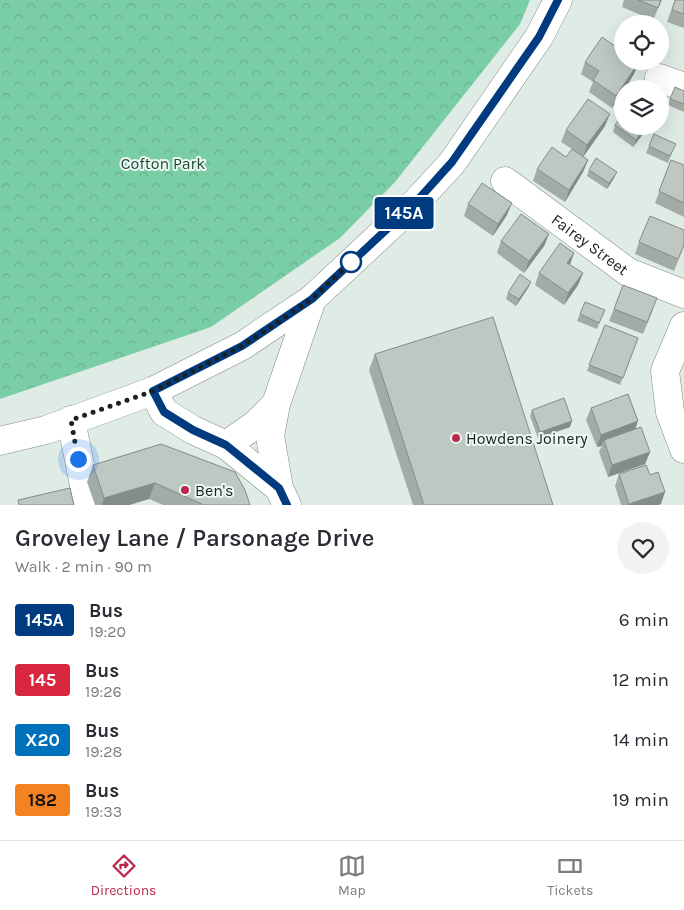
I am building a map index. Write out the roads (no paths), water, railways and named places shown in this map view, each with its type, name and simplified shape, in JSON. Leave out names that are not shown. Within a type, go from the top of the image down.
[{"type":"street","points":[[0,441],[46,430],[153,391],[242,346],[312,299],[416,202],[452,162],[539,37],[558,0]]},
{"type":"street","name":"Fairey Street","points":[[505,181],[628,272],[684,294]]},
{"type":"street","points":[[283,497],[270,436],[276,404],[312,299]]},
{"type":"street","points":[[682,439],[670,412],[665,371],[684,326]]},
{"type":"street","points":[[153,391],[164,412],[193,430],[226,445],[283,497]]},
{"type":"street","points":[[226,445],[255,425],[276,404]]},
{"type":"street","points":[[71,420],[88,505]]},
{"type":"place","name":"Howdens Joinery","points":[[456,438]]},
{"type":"place","name":"Ben's","points":[[185,490]]},
{"type":"park label","name":"Cofton Park","points":[[163,163]]}]
